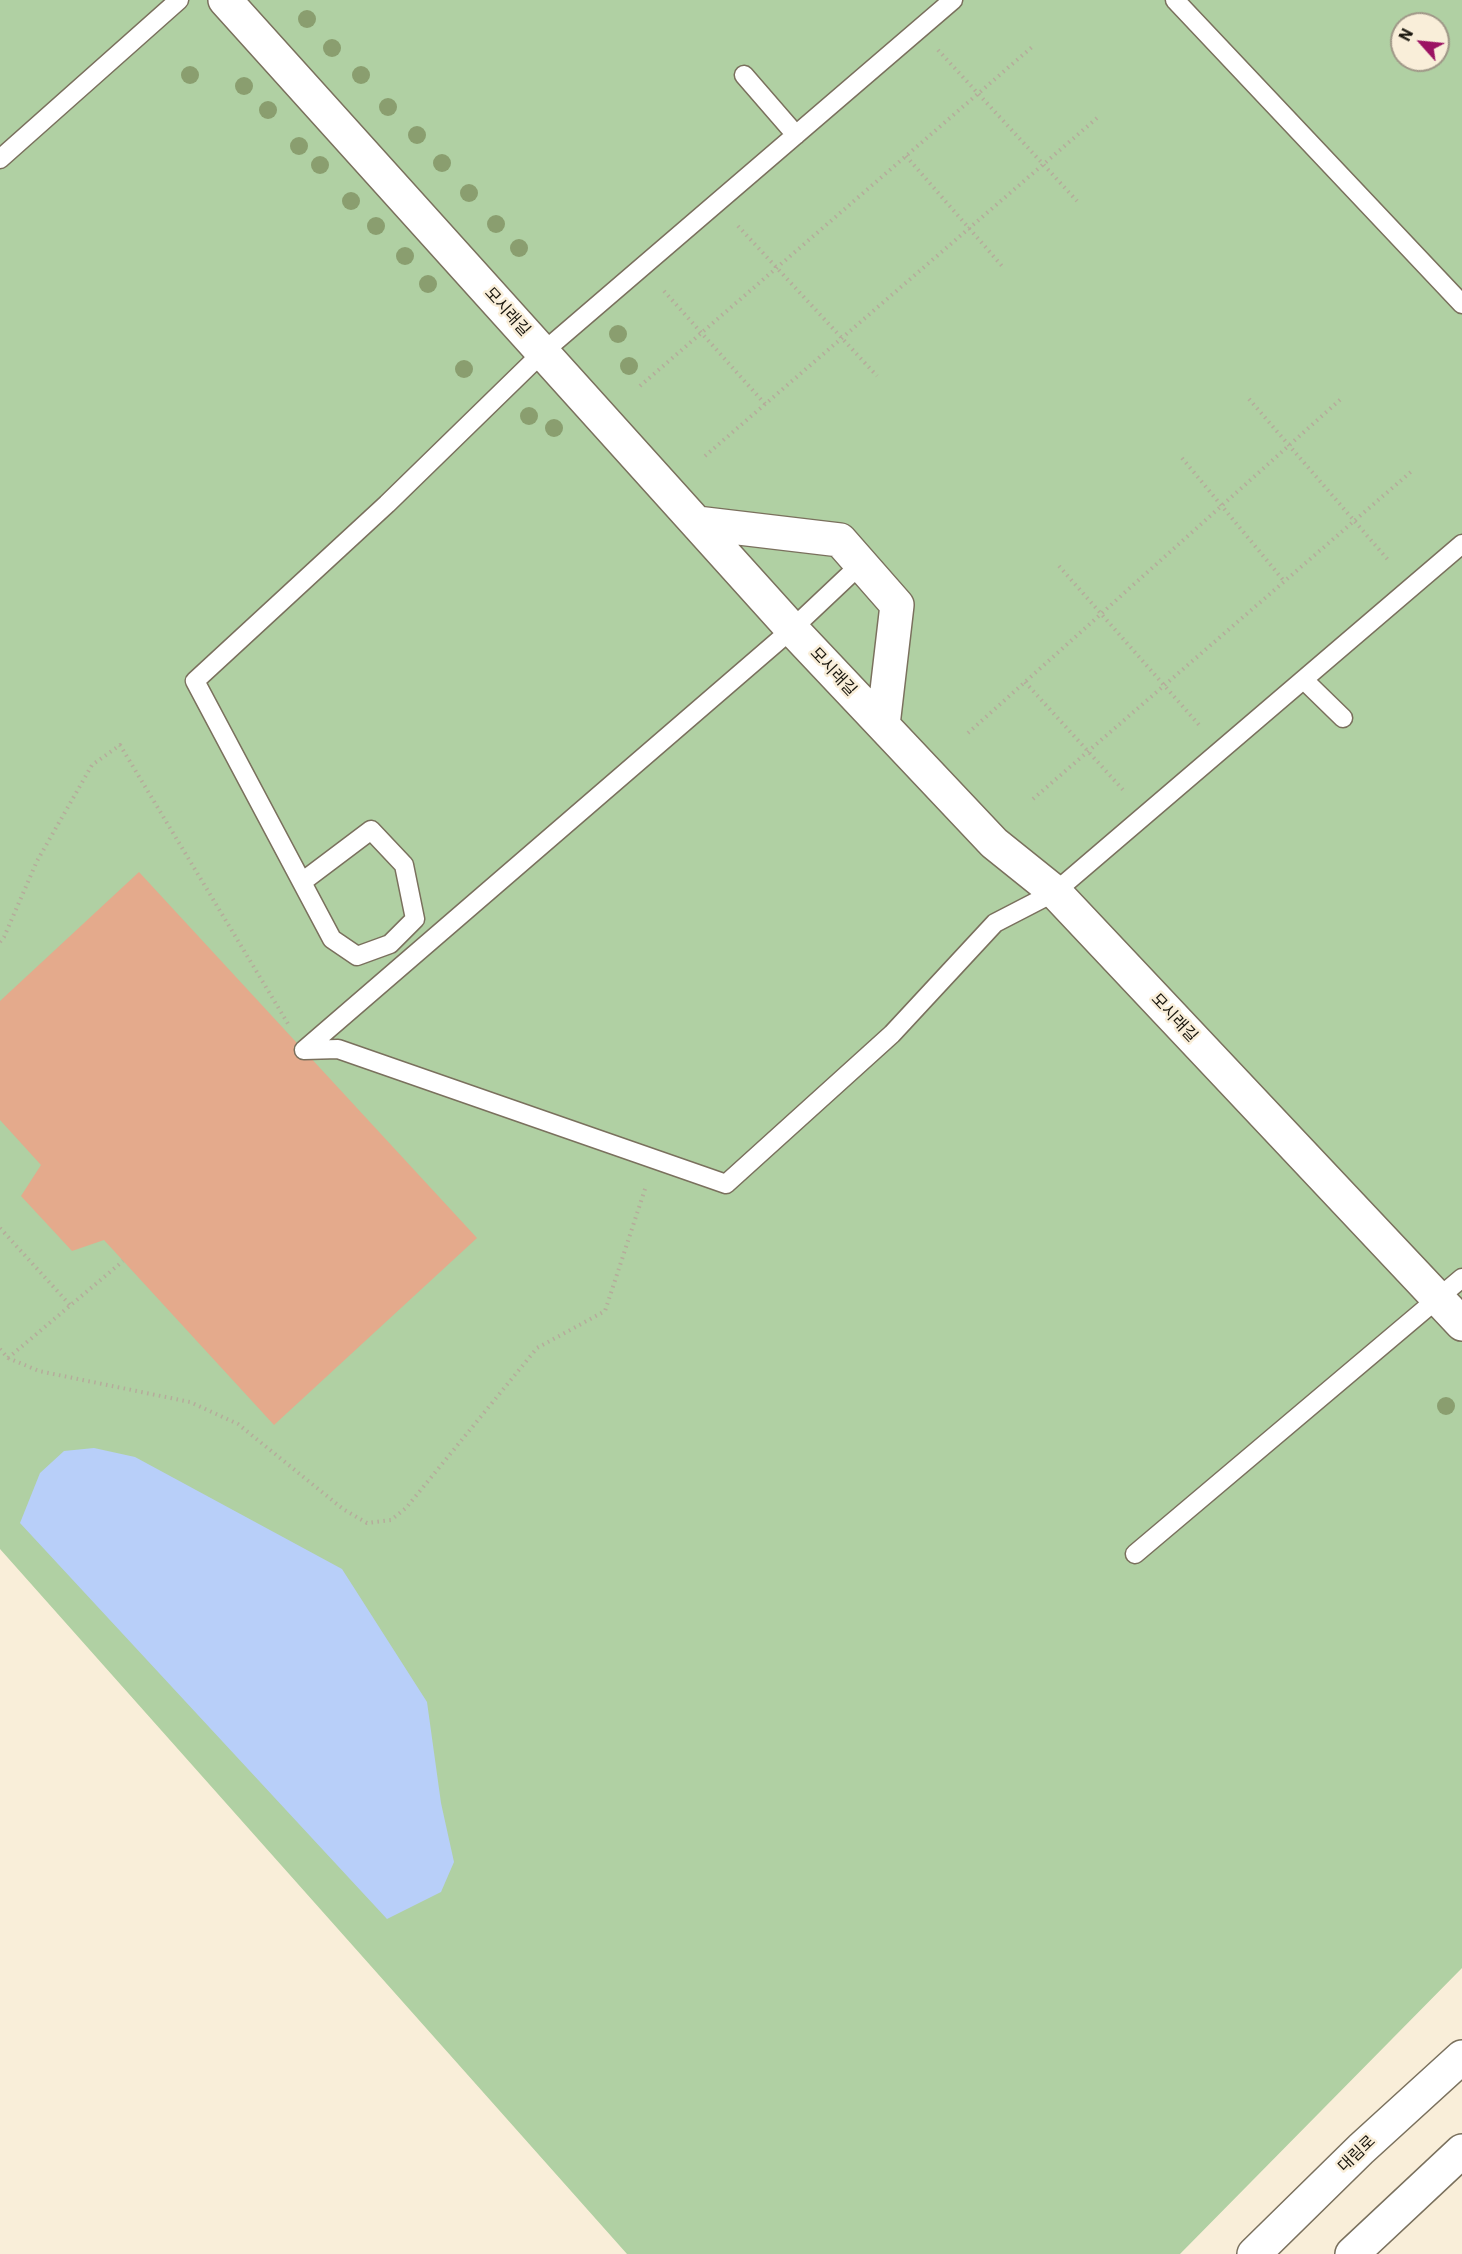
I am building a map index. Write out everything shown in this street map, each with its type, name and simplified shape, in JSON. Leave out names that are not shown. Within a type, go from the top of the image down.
[{"type":"street","name":"모시래길","points":[[225,0],[792,629],[994,843],[1055,892],[1450,1288],[1462,1324]]},
{"type":"street","points":[[697,523],[840,540],[862,563],[897,605],[883,725]]},
{"type":"street","name":"대림로","points":[[1254,2254],[1361,2149],[1462,2057]]},
{"type":"street","points":[[1352,2254],[1462,2151]]},
{"type":"lane","points":[[0,159],[179,0]]},
{"type":"lane","points":[[302,882],[371,830],[404,865],[415,919],[390,944],[357,956],[332,939],[195,681],[387,504],[543,352],[953,0]]},
{"type":"lane","points":[[1175,0],[1462,304]]},
{"type":"lane","points":[[744,75],[796,135]]},
{"type":"lane","points":[[304,1050],[338,1049],[726,1184],[892,1034],[995,923],[1055,892],[1462,544]]},
{"type":"lane","points":[[304,1050],[792,629],[862,563]]},
{"type":"lane","points":[[1304,680],[1343,718]]},
{"type":"lane","points":[[1135,1554],[1450,1288]]},
{"type":"path","points":[[640,386],[1032,47]]},
{"type":"path","points":[[937,50],[1077,201]]},
{"type":"path","points":[[705,456],[1097,118]]},
{"type":"path","points":[[906,156],[1002,266]]},
{"type":"path","points":[[738,226],[877,375]]},
{"type":"path","points":[[664,291],[765,404]]},
{"type":"path","points":[[968,733],[1343,397]]},
{"type":"path","points":[[1250,399],[1389,561]]},
{"type":"path","points":[[1182,458],[1284,581]]},
{"type":"path","points":[[1033,798],[1413,470]]},
{"type":"path","points":[[1059,566],[1200,726]]},
{"type":"path","points":[[1025,682],[1125,792]]},
{"type":"path","points":[[0,942],[37,861],[92,765],[120,746],[304,1050]]},
{"type":"path","points":[[0,1349],[8,1358],[39,1371],[190,1402],[238,1424],[343,1509],[367,1523],[391,1520],[406,1508],[537,1348],[605,1311],[654,1159]]},
{"type":"path","points":[[0,1228],[70,1305]]},
{"type":"path","points":[[8,1358],[123,1261]]},
{"type":"green space","points":[[0,0],[1462,0],[1462,1968],[1180,2254],[627,2254],[0,1549]]},
{"type":"water","points":[[94,1448],[135,1457],[342,1569],[427,1702],[441,1803],[454,1862],[441,1892],[387,1919],[20,1523],[40,1473],[64,1451]]},
{"type":"building","points":[[139,872],[477,1238],[274,1425],[104,1240],[72,1251],[21,1196],[41,1165],[0,1120],[0,1001]]}]
